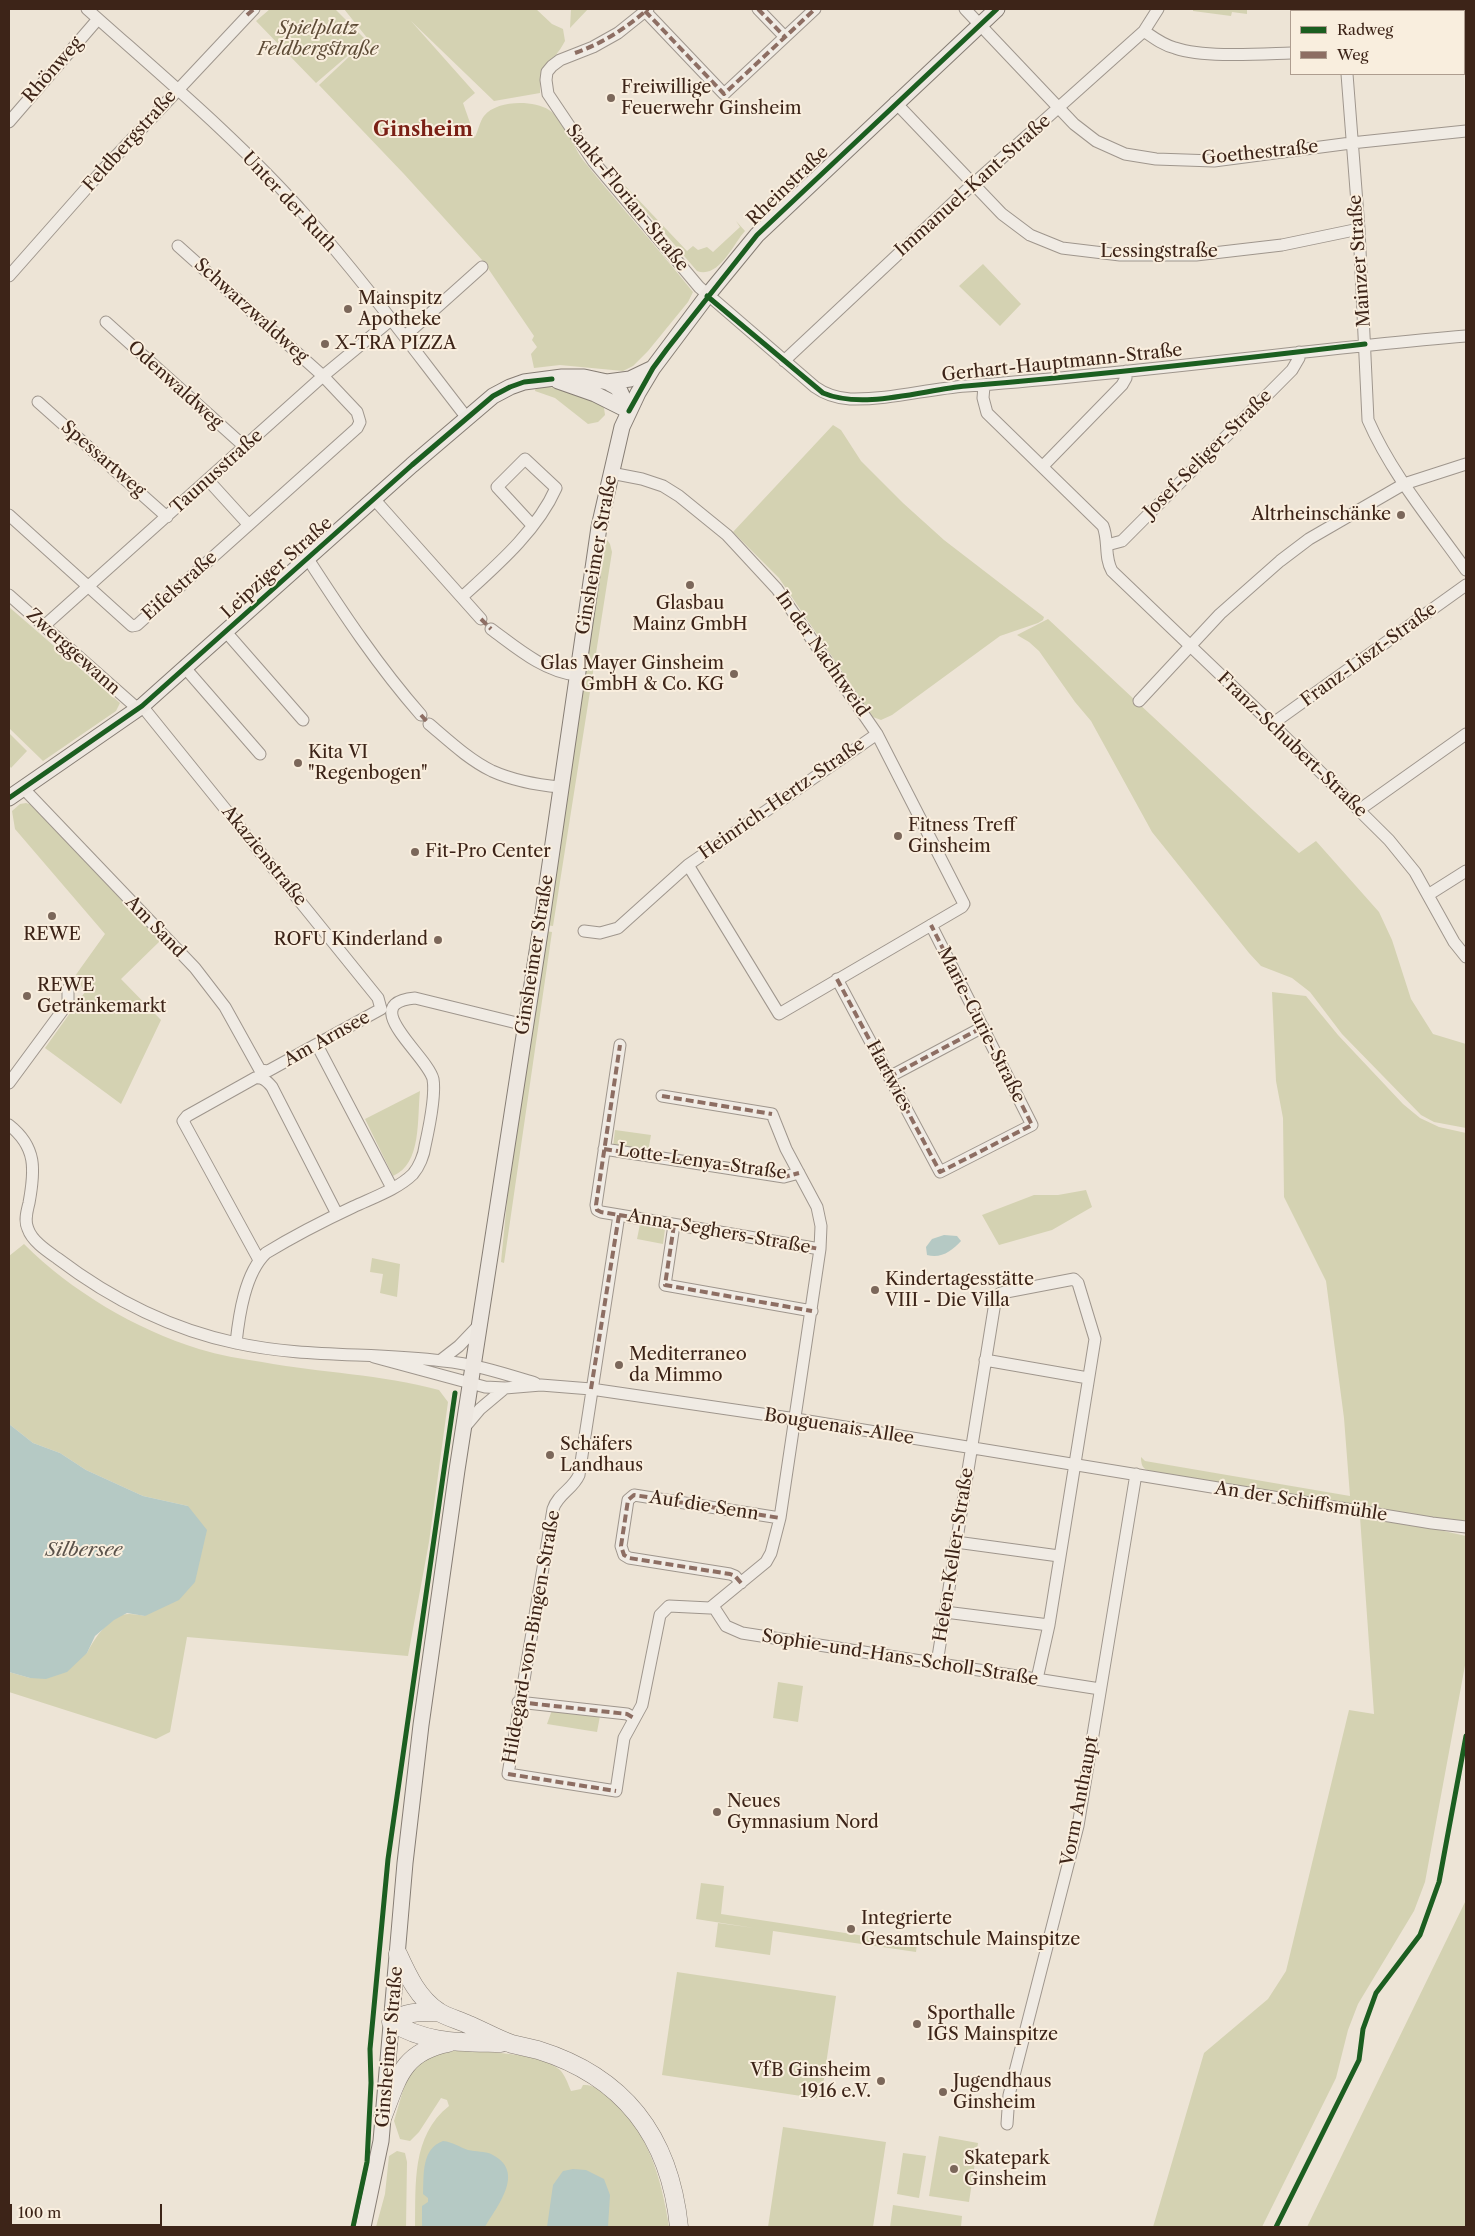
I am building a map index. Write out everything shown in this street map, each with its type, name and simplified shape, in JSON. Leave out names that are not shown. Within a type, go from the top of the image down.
[{"type":"highway","points":[[398,1954],[414,1987],[440,2012],[511,2043],[538,2050],[580,2067],[617,2092],[632,2107],[657,2144],[673,2185],[680,2227]]},
{"type":"highway","points":[[440,2012],[412,2012],[399,2016],[392,2022],[419,2036],[455,2042],[511,2043]]},
{"type":"highway","points":[[383,2116],[400,2073],[409,2060],[422,2051],[455,2042]]},
{"type":"main road","name":"Rheinstraße","points":[[629,411],[653,368],[707,296],[757,235],[895,102],[996,9]]},
{"type":"main road","points":[[607,382],[630,378],[653,368]]},
{"type":"main road","name":"Leipziger Straße","points":[[9,798],[140,708],[186,669],[374,499],[493,396],[524,382],[571,376],[607,382]]},
{"type":"main road","name":"Leipziger Straße","points":[[552,379],[595,394],[629,411]]},
{"type":"main road","points":[[607,382],[620,391],[629,411]]},
{"type":"main road","name":"Ginsheimer Straße","points":[[363,2227],[377,2166],[392,2022],[405,1863],[421,1725],[463,1430],[599,528],[622,427],[629,411]]},
{"type":"street","name":"Unter der Ruth","points":[[87,9],[177,88],[302,211],[392,319],[467,418]]},
{"type":"street","name":"Feldbergstraße","points":[[9,276],[177,88],[254,9]]},
{"type":"street","points":[[758,9],[785,37]]},
{"type":"street","points":[[646,10],[724,94],[815,9]]},
{"type":"street","name":"Goethestraße","points":[[965,9],[1074,124],[1096,142],[1126,154],[1156,159],[1214,161],[1351,143],[1466,131]]},
{"type":"street","name":"Immanuel-Kant-Straße","points":[[784,361],[973,184],[1144,31],[1158,9]]},
{"type":"street","name":"Sankt-Florian-Straße","points":[[646,10],[618,33],[594,47],[560,60],[548,72],[546,80],[548,94],[593,161],[707,296]]},
{"type":"street","name":"Rhönweg","points":[[9,122],[98,18]]},
{"type":"street","points":[[1144,31],[1172,48],[1186,51],[1252,55],[1290,52]]},
{"type":"street","name":"Mainzer Straße","points":[[1347,75],[1359,229],[1368,420],[1375,436],[1404,484],[1466,570]]},
{"type":"street","name":"Lessingstraße","points":[[895,102],[1002,214],[1030,235],[1062,248],[1120,255],[1196,255],[1282,245],[1359,229]]},
{"type":"street","name":"Schwarzwaldweg","points":[[178,246],[324,376]]},
{"type":"street","points":[[405,336],[482,267]]},
{"type":"street","name":"Gerhart-Hauptmann-Straße","points":[[707,296],[823,393],[834,397],[874,398],[966,386],[984,386],[1365,344],[1466,336]]},
{"type":"street","name":"Taunusstraße","points":[[44,626],[324,376],[392,319]]},
{"type":"street","name":"Odenwaldweg","points":[[106,322],[245,447]]},
{"type":"street","name":"Josef-Seliger-Straße","points":[[1107,545],[1122,541],[1292,370],[1299,358],[1299,352]]},
{"type":"street","points":[[1043,466],[1122,385],[1126,378],[1126,371]]},
{"type":"street","name":"Eifelstraße","points":[[89,586],[132,626],[137,626],[248,524],[357,428],[360,422],[356,412],[324,376]]},
{"type":"street","name":"Franz-Schubert-Straße","points":[[984,386],[983,398],[987,413],[1103,526],[1107,545],[1107,561],[1112,571],[1272,724],[1389,840],[1415,872],[1454,942],[1466,957]]},
{"type":"street","name":"Spessartweg","points":[[38,402],[167,517]]},
{"type":"street","points":[[462,597],[501,561],[532,525],[551,501],[556,488],[525,459],[497,487],[532,525]]},
{"type":"street","points":[[1139,701],[1220,614],[1280,561],[1309,539],[1404,484],[1466,464]]},
{"type":"street","name":"In der Nachtweid","points":[[611,473],[642,479],[663,486],[727,535],[777,589],[877,734],[964,904],[931,925]]},
{"type":"street","points":[[208,480],[248,524]]},
{"type":"street","points":[[374,499],[481,619]]},
{"type":"street","points":[[9,515],[89,586]]},
{"type":"street","points":[[308,559],[352,627],[398,690],[425,720],[457,748],[492,771],[519,780],[560,788]]},
{"type":"street","name":"Franz-Liszt-Straße","points":[[1272,724],[1466,585]]},
{"type":"street","name":"Zwerggewann","points":[[9,595],[140,708]]},
{"type":"street","points":[[491,629],[531,658],[553,669],[576,675]]},
{"type":"street","points":[[226,632],[302,720]]},
{"type":"street","points":[[186,669],[260,754]]},
{"type":"street","name":"Akazienstraße","points":[[140,708],[378,998],[392,1021],[423,1060],[432,1077],[434,1089],[425,1149],[419,1164],[412,1174],[392,1188],[337,1214],[266,1253],[259,1260]]},
{"type":"street","name":"Heinrich-Hertz-Straße","points":[[584,931],[600,933],[618,928],[688,865],[877,734]]},
{"type":"street","points":[[1359,810],[1466,734]]},
{"type":"street","name":"Am Sand","points":[[22,788],[195,968],[225,1007],[257,1067],[264,1071],[273,1069]]},
{"type":"street","name":"Heinrich-Hertz-Straße","points":[[688,865],[779,1014],[838,980]]},
{"type":"street","points":[[1428,894],[1466,870]]},
{"type":"street","points":[[838,980],[931,925]]},
{"type":"street","name":"Marie-Curie-Straße","points":[[931,925],[1032,1125],[940,1172]]},
{"type":"street","name":"Hartwies","points":[[838,980],[940,1172]]},
{"type":"street","points":[[9,1083],[68,1003],[68,989]]},
{"type":"street","points":[[386,1010],[399,1002],[414,998],[525,1025]]},
{"type":"street","name":"Am Arnsee","points":[[273,1069],[386,1010]]},
{"type":"street","points":[[890,1077],[983,1027]]},
{"type":"street","points":[[317,1045],[392,1188]]},
{"type":"street","points":[[604,1149],[620,1045]]},
{"type":"street","points":[[236,1343],[250,1275],[259,1260],[183,1121],[187,1116],[255,1078],[261,1078],[272,1087],[337,1214]]},
{"type":"street","points":[[518,1702],[627,1714],[634,1718],[642,1705],[660,1615],[669,1606],[706,1609],[741,1583],[766,1562],[771,1553],[780,1518],[820,1249],[821,1226],[818,1207],[786,1149],[772,1114],[662,1096]]},
{"type":"street","points":[[9,1125],[23,1138],[31,1153],[33,1164],[32,1188],[26,1222],[29,1232],[39,1243],[84,1278],[125,1303],[176,1327],[236,1343],[280,1350],[374,1357]]},
{"type":"street","name":"Lotte-Lenya-Straße","points":[[604,1149],[784,1177],[799,1173]]},
{"type":"street","name":"Anna-Seghers-Straße","points":[[604,1149],[597,1210],[601,1212],[820,1249]]},
{"type":"street","name":"Hildegard-von-Bingen-Straße","points":[[619,1215],[578,1475],[573,1486],[558,1498],[552,1509],[537,1608],[518,1702],[508,1774],[616,1791],[624,1738],[634,1718]]},
{"type":"street","points":[[674,1224],[665,1285],[812,1311]]},
{"type":"street","name":"Helen-Keller-Straße","points":[[937,1663],[970,1448],[996,1296],[1001,1293],[1074,1279],[1078,1283],[1095,1339],[1088,1378]]},
{"type":"street","points":[[440,1360],[459,1346],[480,1324]]},
{"type":"street","name":"Bouguenais-Allee","points":[[374,1357],[440,1360],[474,1366],[541,1385]]},
{"type":"street","name":"Bouguenais-Allee","points":[[374,1357],[471,1384],[505,1388],[541,1385],[591,1389],[796,1419],[1136,1474]]},
{"type":"street","points":[[985,1360],[1088,1378],[1049,1625],[1038,1679]]},
{"type":"street","points":[[463,1430],[480,1409],[505,1388]]},
{"type":"street","name":"An der Schiffsmühle","points":[[1136,1474],[1466,1527]]},
{"type":"street","name":"Vorm Anthaupt","points":[[1008,2124],[1009,2095],[1078,1826],[1136,1474]]},
{"type":"street","name":"Auf die Senn","points":[[741,1583],[735,1576],[730,1574],[629,1558],[624,1555],[621,1546],[628,1500],[634,1495],[780,1518]]},
{"type":"street","points":[[956,1542],[1059,1556]]},
{"type":"street","name":"Sophie-und-Hans-Scholl-Straße","points":[[712,1606],[726,1626],[742,1633],[1100,1689]]},
{"type":"street","points":[[945,1612],[1049,1625]]},
{"type":"green space","name":"Spielplatz Feldbergstraße","points":[[270,9],[335,9],[366,40],[316,83],[256,21]]},
{"type":"green space","points":[[344,9],[536,9],[552,24],[563,29],[565,41],[542,76],[540,93],[494,101],[411,21],[475,93],[463,103],[475,137],[484,116],[497,107],[506,104],[534,104],[555,114],[583,160],[693,292],[688,302],[648,351],[633,366],[623,371],[560,365],[534,368],[531,354],[537,347],[532,340],[534,336],[483,261],[404,174],[319,85],[368,39]]},
{"type":"green space","points":[[571,9],[588,9],[570,28]]},
{"type":"green space","points":[[1193,9],[1247,9],[1247,14],[1232,12],[1231,16],[1193,11]]},
{"type":"green space","points":[[614,174],[687,251],[693,246],[698,250],[707,247],[713,252],[740,227],[736,221],[745,231],[719,265],[705,272],[697,271]]},
{"type":"green space","points":[[983,264],[1021,304],[1000,326],[959,286]]},
{"type":"green space","points":[[536,386],[563,389],[589,398],[604,408],[605,415],[598,422],[588,424],[555,398],[535,391]]},
{"type":"green space","points":[[833,425],[841,430],[861,461],[903,503],[944,540],[1044,617],[1038,623],[1000,636],[892,715],[881,720],[873,717],[779,578],[733,532]]},
{"type":"green space","points":[[605,537],[610,544],[612,552],[553,926],[546,925]]},
{"type":"green space","points":[[9,607],[120,703],[116,711],[43,761],[9,728]]},
{"type":"green space","points":[[1048,619],[1299,853],[1316,841],[1379,912],[1392,940],[1411,999],[1433,1034],[1466,1044],[1466,1128],[1434,1122],[1421,1115],[1342,1034],[1310,992],[1292,978],[1261,966],[1249,953],[1152,832],[1091,721],[1075,702],[1039,651],[1017,635]]},
{"type":"green space","points":[[9,733],[27,751],[11,768],[9,765]]},
{"type":"green space","points":[[20,804],[32,805],[160,941],[121,979],[161,1020],[121,1104],[45,1048],[85,992],[75,976],[105,934],[15,829],[12,811]]},
{"type":"green space","points":[[545,931],[552,932],[504,1263],[501,1262],[509,1181]]},
{"type":"green space","points":[[1272,992],[1306,996],[1338,1035],[1403,1104],[1420,1118],[1439,1127],[1466,1133],[1466,1524],[1150,1471],[1145,1469],[1142,1464],[1141,1457],[1145,1461],[1350,1496],[1344,1418],[1326,1281],[1284,1197],[1283,1118],[1276,1081]]},
{"type":"green space","points":[[420,1091],[418,1127],[413,1151],[409,1161],[402,1170],[393,1176],[365,1119]]},
{"type":"green space","points":[[615,1130],[651,1135],[648,1152],[613,1147]]},
{"type":"green space","points":[[1086,1190],[1092,1207],[1052,1230],[999,1245],[982,1215],[1034,1195],[1058,1195]]},
{"type":"green space","points":[[640,1224],[665,1229],[663,1244],[637,1239]]},
{"type":"green space","points":[[24,1244],[42,1261],[83,1293],[151,1331],[175,1341],[238,1358],[284,1366],[395,1380],[439,1390],[448,1402],[429,1542],[408,1656],[187,1637],[170,1732],[156,1739],[9,1692],[9,1672],[30,1678],[87,1653],[99,1634],[109,1622],[116,1618],[129,1614],[145,1616],[188,1506],[143,1496],[86,1470],[60,1453],[33,1443],[9,1424],[9,1256]]},
{"type":"green space","points":[[372,1258],[400,1264],[397,1297],[380,1293],[383,1274],[370,1272]]},
{"type":"green space","points":[[1360,1517],[1399,1521],[1466,1536],[1466,1660],[1425,1882],[1414,1911],[1358,2004],[1348,2030],[1336,2078],[1262,2227],[1153,2227],[1204,2053],[1268,1999],[1286,1971],[1349,1710],[1374,1714]]},
{"type":"green space","points":[[778,1682],[803,1686],[798,1722],[773,1718]]},
{"type":"green space","points":[[552,1710],[600,1716],[597,1732],[547,1724]]},
{"type":"green space","points":[[701,1883],[724,1886],[721,1914],[917,1944],[916,1952],[773,1931],[770,1955],[715,1947],[718,1923],[754,1928],[696,1919]]},
{"type":"green space","points":[[1466,1900],[1466,2227],[1307,2227]]},
{"type":"green space","points":[[677,1972],[836,1996],[821,2099],[662,2075]]},
{"type":"green space","points":[[445,2051],[505,2053],[537,2059],[560,2070],[571,2091],[581,2089],[583,2085],[590,2085],[606,2095],[620,2107],[642,2138],[657,2172],[669,2227],[415,2227],[416,2178],[422,2146],[437,2118],[449,2106],[447,2100],[441,2098],[419,2132],[410,2141],[400,2139],[394,2121],[404,2087],[412,2069],[425,2058]]},
{"type":"green space","points":[[783,2127],[886,2142],[873,2227],[768,2227]]},
{"type":"green space","name":"Skatepark Ginsheim","points":[[939,2136],[978,2143],[969,2202],[929,2196]]},
{"type":"green space","points":[[397,2151],[405,2153],[407,2162],[406,2227],[376,2227],[385,2194],[389,2156]]},
{"type":"green space","points":[[903,2153],[926,2156],[919,2198],[897,2194]]},
{"type":"green space","points":[[893,2205],[962,2216],[961,2227],[890,2227]]},
{"type":"water","points":[[944,1235],[957,1236],[961,1241],[942,1255],[927,1255],[926,1247],[932,1239]]},
{"type":"water","name":"Silbersee","points":[[9,1424],[33,1443],[60,1453],[86,1470],[143,1496],[188,1506],[207,1530],[195,1582],[179,1600],[145,1616],[127,1613],[114,1620],[95,1636],[87,1653],[67,1672],[46,1679],[30,1678],[9,1672]]},
{"type":"water","points":[[443,2141],[453,2143],[468,2150],[491,2154],[502,2161],[507,2170],[506,2189],[485,2227],[422,2227],[422,2206],[428,2202],[428,2198],[423,2194],[425,2163],[431,2150]]},
{"type":"water","points":[[573,2169],[586,2170],[604,2179],[610,2195],[608,2227],[547,2227],[553,2185],[563,2171]]},
{"type":"marked path","points":[[247,15],[254,9]]},
{"type":"marked path","points":[[575,53],[613,35],[648,9]]},
{"type":"marked path","points":[[758,9],[785,37]]},
{"type":"marked path","points":[[645,11],[724,94],[815,9]]},
{"type":"marked path","points":[[481,619],[491,629]]},
{"type":"marked path","points":[[421,715],[429,724]]},
{"type":"marked path","points":[[837,979],[940,1172],[1032,1125],[931,925]]},
{"type":"marked path","points":[[889,1077],[983,1027]]},
{"type":"marked path","points":[[591,1389],[619,1215],[601,1212],[597,1210],[596,1205],[620,1045]]},
{"type":"marked path","points":[[662,1096],[772,1114]]},
{"type":"marked path","points":[[604,1149],[784,1177],[799,1173]]},
{"type":"marked path","points":[[619,1215],[820,1249]]},
{"type":"marked path","points":[[674,1225],[665,1285],[812,1311]]},
{"type":"marked path","points":[[741,1583],[735,1576],[730,1574],[629,1558],[624,1555],[621,1546],[628,1500],[634,1495],[780,1518]]},
{"type":"marked path","points":[[518,1702],[627,1714],[634,1718]]},
{"type":"marked path","points":[[508,1774],[616,1791]]},
{"type":"cycle path","points":[[629,411],[653,368],[757,235],[997,9]]},
{"type":"cycle path","points":[[707,296],[823,393],[839,398],[856,400],[893,397],[966,386],[1166,367],[1365,344]]},
{"type":"cycle path","points":[[9,798],[142,706],[412,465],[493,396],[524,382],[552,379]]},
{"type":"cycle path","points":[[353,2227],[367,2162],[371,2083],[370,2049],[388,1859],[455,1393]]},
{"type":"cycle path","points":[[1276,2227],[1359,2060],[1363,2029],[1376,1993],[1420,1935],[1439,1882],[1466,1736]]},
{"type":"place","name":"Freiwillige Feuerwehr Ginsheim","points":[[611,98]]},
{"type":"place","name":"Mainspitz Apotheke","points":[[348,309]]},
{"type":"place","name":"X-TRA PIZZA","points":[[325,344]]},
{"type":"place","name":"Altrheinschänke","points":[[1401,515]]},
{"type":"place","name":"Glasbau Mainz GmbH","points":[[690,585]]},
{"type":"place","name":"Glas Mayer Ginsheim GmbH & Co. KG","points":[[734,674]]},
{"type":"place","name":"Kita VI \"Regenbogen\"","points":[[298,763]]},
{"type":"place","name":"Fitness Treff Ginsheim","points":[[898,836]]},
{"type":"place","name":"Fit-Pro Center","points":[[415,852]]},
{"type":"place","name":"REWE","points":[[52,916]]},
{"type":"place","name":"ROFU Kinderland","points":[[438,940]]},
{"type":"place","name":"REWE Getränkemarkt","points":[[27,996]]},
{"type":"place","name":"Kindertagesstätte VIII - Die Villa","points":[[875,1290]]},
{"type":"place","name":"Mediterraneo da Mimmo","points":[[619,1365]]},
{"type":"place","name":"Schäfers Landhaus","points":[[550,1455]]},
{"type":"place","name":"Neues Gymnasium Nord","points":[[717,1812]]},
{"type":"place","name":"Integrierte Gesamtschule Mainspitze","points":[[851,1929]]},
{"type":"place","name":"Sporthalle IGS Mainspitze","points":[[917,2024]]},
{"type":"place","name":"VfB Ginsheim 1916 e.V.","points":[[881,2081]]},
{"type":"place","name":"Jugendhaus Ginsheim","points":[[943,2092]]},
{"type":"place","name":"Skatepark Ginsheim","points":[[954,2169]]},
{"type":"district","name":"Ginsheim","points":[[423,130]]}]
